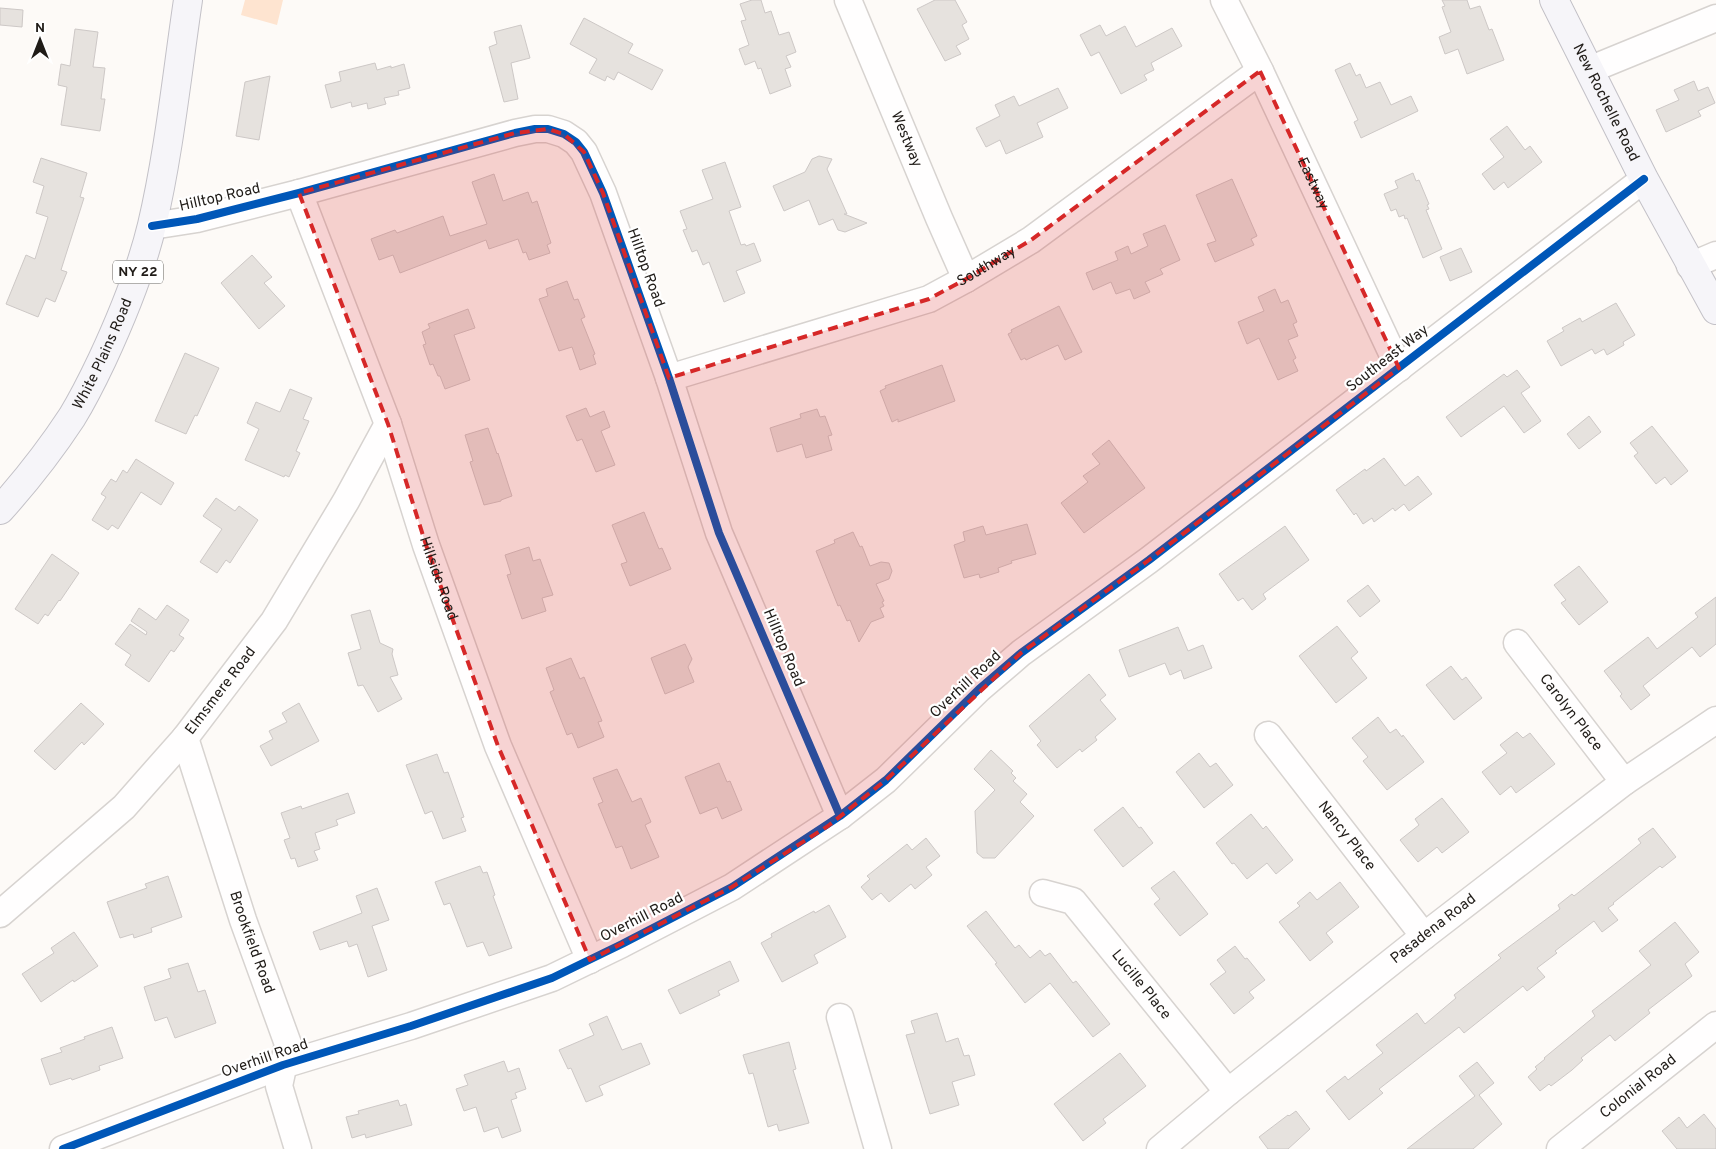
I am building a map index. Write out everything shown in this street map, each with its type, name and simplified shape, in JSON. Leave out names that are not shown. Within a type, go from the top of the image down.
[{"type":"main road","name":"White Plains Road","points":[[0,510],[18,490],[72,416],[113,337],[132,290],[152,226],[171,119],[188,0]]},
{"type":"main road","name":"New Rochelle Road","points":[[1554,0],[1644,179],[1690,266],[1716,310]]},
{"type":"street","name":"Westway","points":[[848,0],[941,224],[966,279]]},
{"type":"street","name":"Eastway","points":[[1224,0],[1260,71],[1399,368]]},
{"type":"street","points":[[1589,70],[1716,18]]},
{"type":"street","name":"Southway","points":[[669,378],[929,298],[966,279],[1031,240],[1260,71]]},
{"type":"street","name":"Hilltop Road","points":[[152,226],[197,219],[535,129],[548,129],[564,134],[576,142],[584,152],[603,193],[669,378],[719,533],[840,816]]},
{"type":"street","name":"Southeast Way","points":[[1149,560],[1644,179]]},
{"type":"street","name":"Hillside Road","points":[[299,193],[388,424],[426,544],[498,746],[590,960]]},
{"type":"street","points":[[1690,266],[1716,255]]},
{"type":"street","name":"Elmsmere Road","points":[[0,914],[124,807],[185,738],[274,621],[346,501],[388,424]]},
{"type":"street","name":"Overhill Road","points":[[63,1149],[283,1065],[471,1006],[552,978],[732,887],[840,816],[886,780],[979,689],[1021,653],[1149,560]]},
{"type":"street","name":"Carolyn Place","points":[[1517,643],[1624,782]]},
{"type":"street","name":"Pasadena Road","points":[[1160,1149],[1228,1092],[1424,936],[1624,782],[1716,720]]},
{"type":"street","name":"Nancy Place","points":[[1268,736],[1424,936]]},
{"type":"street","name":"Brookfield Road","points":[[185,738],[243,920],[288,1044],[280,1086],[298,1149]]},
{"type":"street","name":"Lucille Place","points":[[1043,893],[1073,900],[1228,1092]]},
{"type":"street","points":[[840,1016],[878,1149]]},
{"type":"street","name":"Colonial Road","points":[[1560,1149],[1716,1025]]},
{"type":"highlighted area","points":[[1260,71],[1399,368],[1149,560],[1021,653],[886,780],[828,826],[732,887],[590,960],[498,746],[426,545],[388,424],[299,193],[515,133],[548,129],[564,134],[584,152],[603,193],[669,378],[929,299],[1031,240]]},
{"type":"shaded area","points":[[245,0],[283,0],[277,25],[241,15]]},
{"type":"building","points":[[752,0],[761,0],[765,13],[771,11],[779,35],[789,32],[796,52],[786,56],[791,67],[785,69],[791,86],[770,94],[761,68],[758,69],[755,61],[745,65],[739,49],[749,45],[741,21],[746,20],[740,4]]},
{"type":"building","points":[[935,0],[955,0],[967,22],[962,25],[969,39],[956,46],[961,54],[945,61],[917,9]]},
{"type":"building","points":[[1442,0],[1467,0],[1470,9],[1480,6],[1489,30],[1492,29],[1504,60],[1467,74],[1458,49],[1445,54],[1439,37],[1451,32],[1442,7],[1445,6]]},
{"type":"building","points":[[0,8],[23,10],[22,27],[0,25]]},
{"type":"building","points":[[584,18],[633,44],[628,53],[663,70],[652,90],[618,72],[614,80],[607,76],[605,81],[589,73],[597,59],[570,44]]},
{"type":"building","points":[[521,25],[530,58],[511,63],[518,99],[504,102],[489,47],[497,44],[494,32]]},
{"type":"building","points":[[1100,25],[1106,36],[1125,26],[1136,47],[1172,28],[1182,46],[1151,63],[1154,70],[1144,75],[1147,80],[1121,94],[1099,52],[1091,56],[1080,35]]},
{"type":"building","points":[[75,29],[98,32],[93,67],[105,68],[101,99],[105,99],[100,131],[61,125],[67,87],[58,85],[61,64],[70,66]]},
{"type":"building","points":[[375,63],[377,70],[404,64],[410,88],[398,91],[399,95],[384,98],[386,104],[368,109],[367,103],[352,107],[351,102],[331,108],[325,85],[341,81],[339,72]]},
{"type":"building","points":[[1350,63],[1356,76],[1360,74],[1366,88],[1380,82],[1391,105],[1411,96],[1418,111],[1361,138],[1354,122],[1358,120],[1335,70]]},
{"type":"building","points":[[270,76],[259,140],[236,136],[245,82]]},
{"type":"building","points":[[1694,81],[1698,91],[1708,87],[1715,103],[1698,111],[1701,116],[1666,132],[1656,110],[1679,100],[1674,90]]},
{"type":"building","points":[[1058,88],[1068,108],[1037,123],[1043,137],[1006,154],[1000,140],[986,147],[976,128],[1000,116],[995,105],[1014,96],[1019,106]]},
{"type":"building","points":[[1507,126],[1525,150],[1530,146],[1542,162],[1508,188],[1504,182],[1494,190],[1482,174],[1504,157],[1490,139]]},
{"type":"building","points":[[819,156],[832,159],[827,169],[847,214],[844,214],[867,223],[845,232],[838,230],[833,219],[819,225],[809,200],[784,211],[773,186],[805,172],[812,159]]},
{"type":"building","points":[[41,158],[87,173],[80,197],[84,198],[61,270],[67,272],[55,302],[46,298],[38,317],[6,304],[26,255],[35,259],[48,217],[36,213],[44,186],[33,182]]},
{"type":"building","points":[[725,162],[741,207],[729,211],[741,245],[745,244],[746,246],[754,243],[761,261],[736,271],[745,293],[724,302],[709,262],[703,265],[697,250],[692,252],[683,230],[687,229],[680,211],[713,199],[702,170]]},
{"type":"building","points":[[1413,173],[1416,181],[1419,180],[1429,204],[1427,205],[1429,209],[1426,210],[1442,249],[1423,258],[1407,218],[1405,219],[1404,215],[1399,217],[1396,209],[1391,211],[1384,194],[1398,188],[1395,181]]},
{"type":"building","points":[[494,174],[503,201],[528,192],[532,203],[537,201],[551,243],[547,245],[550,253],[529,260],[526,252],[523,253],[518,239],[489,249],[486,240],[400,273],[393,255],[379,260],[371,239],[395,230],[397,233],[443,216],[450,236],[487,224],[472,182]]},
{"type":"building","points":[[1232,179],[1257,236],[1251,239],[1254,245],[1215,262],[1207,244],[1216,241],[1196,195]]},
{"type":"building","points":[[1165,225],[1180,260],[1160,269],[1163,274],[1145,282],[1150,292],[1134,299],[1130,289],[1116,294],[1111,282],[1093,290],[1086,273],[1118,260],[1115,252],[1128,246],[1131,254],[1148,246],[1143,234]]},
{"type":"building","points":[[1461,248],[1472,272],[1450,281],[1440,257]]},
{"type":"building","points":[[252,255],[272,277],[264,283],[285,306],[259,329],[221,283]]},
{"type":"building","points":[[567,281],[574,300],[578,299],[585,317],[581,319],[595,354],[593,355],[596,364],[580,370],[572,347],[559,351],[539,299],[548,296],[546,289]]},
{"type":"building","points":[[1275,289],[1281,303],[1288,300],[1297,322],[1293,324],[1298,336],[1288,340],[1296,358],[1293,360],[1298,371],[1278,380],[1259,338],[1247,344],[1238,322],[1264,311],[1258,297]]},
{"type":"building","points":[[1616,303],[1635,335],[1623,342],[1624,345],[1607,355],[1604,349],[1595,354],[1592,349],[1561,366],[1547,341],[1564,331],[1562,328],[1580,318],[1582,322]]},
{"type":"building","points":[[1059,306],[1082,352],[1065,360],[1058,345],[1026,360],[1025,358],[1021,360],[1008,334],[1012,332],[1011,330]]},
{"type":"building","points":[[468,309],[475,328],[454,335],[470,380],[445,389],[433,364],[430,365],[423,345],[426,344],[422,332],[430,328],[428,324]]},
{"type":"building","points":[[185,353],[219,368],[197,416],[195,415],[186,434],[155,421]]},
{"type":"building","points":[[942,365],[955,401],[898,422],[898,419],[892,422],[880,391],[886,388],[885,386]]},
{"type":"building","points":[[1517,370],[1530,387],[1521,393],[1541,421],[1524,433],[1504,406],[1461,437],[1446,417],[1504,374],[1507,377]]},
{"type":"building","points":[[290,389],[312,398],[303,419],[309,421],[296,451],[300,453],[289,477],[285,475],[284,477],[245,460],[259,429],[247,423],[256,402],[280,412]]},
{"type":"building","points":[[586,408],[590,417],[604,411],[610,427],[601,431],[615,465],[596,472],[582,439],[577,441],[566,416]]},
{"type":"building","points":[[817,409],[820,417],[825,416],[832,435],[828,436],[832,450],[806,458],[802,444],[777,452],[770,428],[801,418],[800,414]]},
{"type":"building","points":[[1589,416],[1601,432],[1579,449],[1567,434]]},
{"type":"building","points":[[1652,426],[1688,471],[1671,485],[1665,477],[1656,484],[1634,456],[1638,453],[1630,443]]},
{"type":"building","points":[[488,428],[512,496],[484,505],[470,462],[473,461],[465,435]]},
{"type":"building","points":[[1109,440],[1145,488],[1084,533],[1061,503],[1088,482],[1083,476],[1100,464],[1092,454]]},
{"type":"building","points":[[1384,458],[1405,486],[1418,476],[1432,494],[1409,511],[1404,504],[1395,511],[1393,508],[1374,522],[1372,518],[1363,524],[1336,490]]},
{"type":"building","points":[[136,459],[174,483],[161,505],[141,492],[118,529],[112,525],[108,530],[92,520],[106,497],[101,494],[111,479],[116,482],[123,470],[127,473]]},
{"type":"building","points":[[216,498],[235,511],[239,506],[258,520],[230,563],[226,560],[217,573],[200,562],[222,529],[203,516]]},
{"type":"building","points":[[644,512],[659,549],[662,548],[671,569],[630,586],[621,564],[627,562],[612,525]]},
{"type":"building","points":[[1027,524],[1036,554],[1011,561],[1012,563],[998,568],[999,572],[980,578],[979,574],[964,578],[954,545],[965,541],[963,532],[983,526],[986,535]]},
{"type":"building","points":[[1285,526],[1309,560],[1263,594],[1266,599],[1252,610],[1243,598],[1238,601],[1219,574]]},
{"type":"building","points":[[853,532],[860,547],[862,546],[870,566],[881,562],[889,563],[892,571],[889,579],[876,584],[884,601],[882,602],[884,606],[880,608],[884,617],[871,622],[859,642],[850,620],[847,621],[840,605],[838,606],[816,551],[835,543],[834,540]]},
{"type":"building","points":[[529,547],[533,561],[540,559],[553,595],[542,598],[546,611],[522,619],[507,575],[511,574],[505,555]]},
{"type":"building","points":[[52,554],[79,573],[48,616],[45,614],[38,624],[15,609]]},
{"type":"building","points":[[1579,566],[1608,602],[1579,625],[1561,603],[1566,600],[1554,585]]},
{"type":"building","points":[[1368,585],[1380,601],[1360,617],[1347,601]]},
{"type":"building","points":[[1716,597],[1716,644],[1700,657],[1692,647],[1643,686],[1650,695],[1631,710],[1620,696],[1622,694],[1604,671],[1648,637],[1657,649],[1698,617],[1695,613]]},
{"type":"building","points":[[167,605],[189,620],[179,635],[184,638],[174,652],[171,650],[149,682],[125,665],[131,655],[115,644],[130,624],[146,635],[147,632],[131,621],[139,608],[156,620]]},
{"type":"building","points":[[370,610],[380,643],[393,649],[392,654],[398,675],[390,677],[402,699],[378,712],[363,685],[358,686],[348,653],[361,649],[351,615]]},
{"type":"building","points":[[1337,626],[1358,652],[1351,658],[1367,678],[1336,703],[1299,656]]},
{"type":"building","points":[[1178,627],[1188,651],[1203,645],[1212,668],[1184,679],[1181,670],[1170,675],[1165,663],[1129,677],[1119,650]]},
{"type":"building","points":[[685,644],[692,659],[688,667],[694,682],[665,694],[651,658]]},
{"type":"building","points":[[571,658],[580,679],[584,677],[602,721],[598,722],[604,737],[578,748],[572,733],[567,735],[550,692],[554,690],[546,668]]},
{"type":"building","points":[[1451,666],[1462,680],[1466,677],[1482,698],[1454,720],[1426,685]]},
{"type":"building","points":[[1089,674],[1106,695],[1100,700],[1116,719],[1095,737],[1097,740],[1082,752],[1080,749],[1057,768],[1037,745],[1041,741],[1029,726]]},
{"type":"building","points":[[81,703],[104,724],[84,745],[82,742],[55,770],[34,751]]},
{"type":"building","points":[[299,703],[319,741],[271,766],[260,746],[273,739],[269,731],[287,722],[282,713]]},
{"type":"building","points":[[1378,717],[1390,733],[1396,729],[1402,737],[1403,735],[1424,762],[1387,790],[1363,761],[1368,757],[1352,738]]},
{"type":"building","points":[[1517,732],[1523,738],[1530,733],[1555,764],[1516,793],[1511,786],[1500,795],[1482,772],[1507,753],[1500,745]]},
{"type":"building","points":[[991,750],[1013,771],[1011,773],[1016,778],[1013,781],[1027,794],[1020,802],[1034,816],[995,858],[983,858],[977,853],[975,811],[995,790],[974,769]]},
{"type":"building","points":[[1199,753],[1210,767],[1216,763],[1233,785],[1204,808],[1176,772]]},
{"type":"building","points":[[437,754],[444,773],[448,772],[464,817],[461,818],[466,831],[443,839],[432,811],[425,814],[406,765]]},
{"type":"building","points":[[719,763],[727,782],[730,781],[742,810],[722,819],[717,807],[700,814],[685,777]]},
{"type":"building","points":[[617,769],[632,802],[641,798],[651,822],[645,825],[659,857],[631,869],[622,846],[616,848],[598,804],[603,802],[593,778]]},
{"type":"building","points":[[348,793],[355,813],[336,820],[338,825],[315,833],[320,849],[314,851],[318,860],[298,867],[295,858],[291,859],[284,840],[290,838],[281,813],[301,806],[302,809]]},
{"type":"building","points":[[1442,798],[1469,832],[1442,853],[1437,847],[1418,862],[1400,840],[1419,825],[1415,819]]},
{"type":"building","points":[[1123,807],[1153,843],[1123,867],[1094,830]]},
{"type":"building","points":[[1251,814],[1263,829],[1266,826],[1293,860],[1276,874],[1267,863],[1247,879],[1234,863],[1232,864],[1216,843]]},
{"type":"building","points":[[1653,828],[1676,857],[1662,868],[1660,866],[1608,908],[1618,920],[1602,932],[1594,921],[1555,951],[1557,953],[1537,968],[1545,977],[1527,991],[1523,986],[1464,1033],[1459,1027],[1379,1089],[1383,1093],[1349,1120],[1326,1091],[1345,1076],[1348,1080],[1383,1053],[1376,1045],[1417,1013],[1425,1024],[1456,998],[1454,995],[1501,958],[1498,955],[1560,909],[1558,905],[1572,894],[1574,896],[1641,843],[1638,839]]},
{"type":"building","points":[[926,838],[940,856],[926,867],[932,875],[915,889],[911,884],[889,902],[881,893],[872,900],[861,887],[870,879],[867,876],[907,844],[912,850]]},
{"type":"building","points":[[480,866],[483,873],[487,872],[495,895],[493,896],[512,948],[489,956],[483,942],[467,947],[450,903],[444,905],[435,882]]},
{"type":"building","points":[[1174,871],[1208,914],[1180,936],[1154,904],[1160,899],[1151,888]]},
{"type":"building","points":[[168,876],[182,917],[151,928],[152,932],[134,938],[133,934],[120,938],[107,902],[147,888],[145,884]]},
{"type":"building","points":[[1340,882],[1359,907],[1326,933],[1333,942],[1310,961],[1279,922],[1300,906],[1297,903],[1310,892],[1317,900]]},
{"type":"building","points":[[377,888],[389,920],[372,926],[387,970],[368,977],[357,944],[349,947],[347,941],[320,950],[313,932],[362,913],[356,896]]},
{"type":"building","points":[[829,905],[846,937],[814,955],[818,963],[782,982],[761,943],[772,937],[771,934]]},
{"type":"building","points":[[986,911],[1015,948],[1019,945],[1030,958],[1040,950],[1045,956],[1050,953],[1073,983],[1076,981],[1110,1024],[1093,1037],[1050,983],[1025,1003],[995,964],[997,963],[967,926]]},
{"type":"building","points":[[1675,922],[1699,952],[1685,964],[1692,976],[1648,1010],[1650,1013],[1615,1041],[1610,1035],[1581,1058],[1583,1060],[1572,1070],[1551,1086],[1549,1084],[1540,1091],[1528,1077],[1537,1069],[1535,1067],[1595,1016],[1592,1011],[1651,965],[1639,951]]},
{"type":"building","points":[[74,932],[98,966],[74,982],[73,980],[41,1002],[22,974],[54,953],[51,948]]},
{"type":"building","points":[[1235,946],[1265,980],[1249,992],[1254,998],[1234,1014],[1210,984],[1226,972],[1217,960]]},
{"type":"building","points":[[730,961],[739,981],[718,991],[720,995],[680,1014],[668,990]]},
{"type":"building","points":[[188,963],[198,992],[205,990],[216,1023],[175,1038],[167,1017],[155,1021],[144,987],[171,978],[168,969]]},
{"type":"building","points":[[937,1013],[946,1042],[958,1038],[964,1056],[969,1055],[975,1075],[952,1082],[959,1105],[930,1114],[906,1035],[915,1033],[911,1021]]},
{"type":"building","points":[[607,1016],[622,1050],[641,1043],[650,1064],[599,1086],[603,1095],[586,1102],[571,1068],[568,1069],[559,1050],[594,1035],[589,1024]]},
{"type":"building","points":[[112,1027],[123,1058],[99,1066],[100,1070],[72,1080],[71,1078],[50,1085],[41,1059],[62,1052],[60,1048],[85,1039],[84,1037]]},
{"type":"building","points":[[789,1042],[796,1069],[793,1070],[809,1123],[779,1131],[777,1124],[768,1127],[753,1073],[749,1074],[743,1055]]},
{"type":"building","points":[[1120,1053],[1146,1086],[1103,1119],[1106,1123],[1083,1141],[1054,1104]]},
{"type":"building","points":[[504,1061],[508,1072],[519,1068],[526,1089],[515,1093],[517,1098],[511,1100],[521,1131],[502,1138],[498,1127],[484,1132],[476,1107],[464,1111],[456,1089],[468,1085],[464,1075]]},
{"type":"building","points":[[1477,1062],[1494,1083],[1479,1095],[1502,1124],[1473,1149],[1407,1149],[1475,1096],[1459,1076]]},
{"type":"building","points":[[398,1100],[400,1106],[406,1104],[412,1125],[366,1138],[365,1134],[352,1138],[346,1117],[359,1114],[358,1111]]},
{"type":"building","points":[[1296,1111],[1310,1129],[1288,1149],[1268,1149],[1259,1137]]},
{"type":"building","points":[[1704,1114],[1716,1129],[1716,1149],[1677,1149],[1662,1131],[1679,1117],[1687,1128]]},
{"type":"cycle path","points":[[152,226],[197,219],[535,129],[548,129],[564,134],[576,142],[584,152],[603,193],[669,378],[719,533],[840,816]]},
{"type":"cycle path","points":[[63,1149],[283,1065],[411,1026],[552,978],[732,887],[840,816],[886,780],[979,689],[1021,653],[1149,560],[1644,179]]}]
